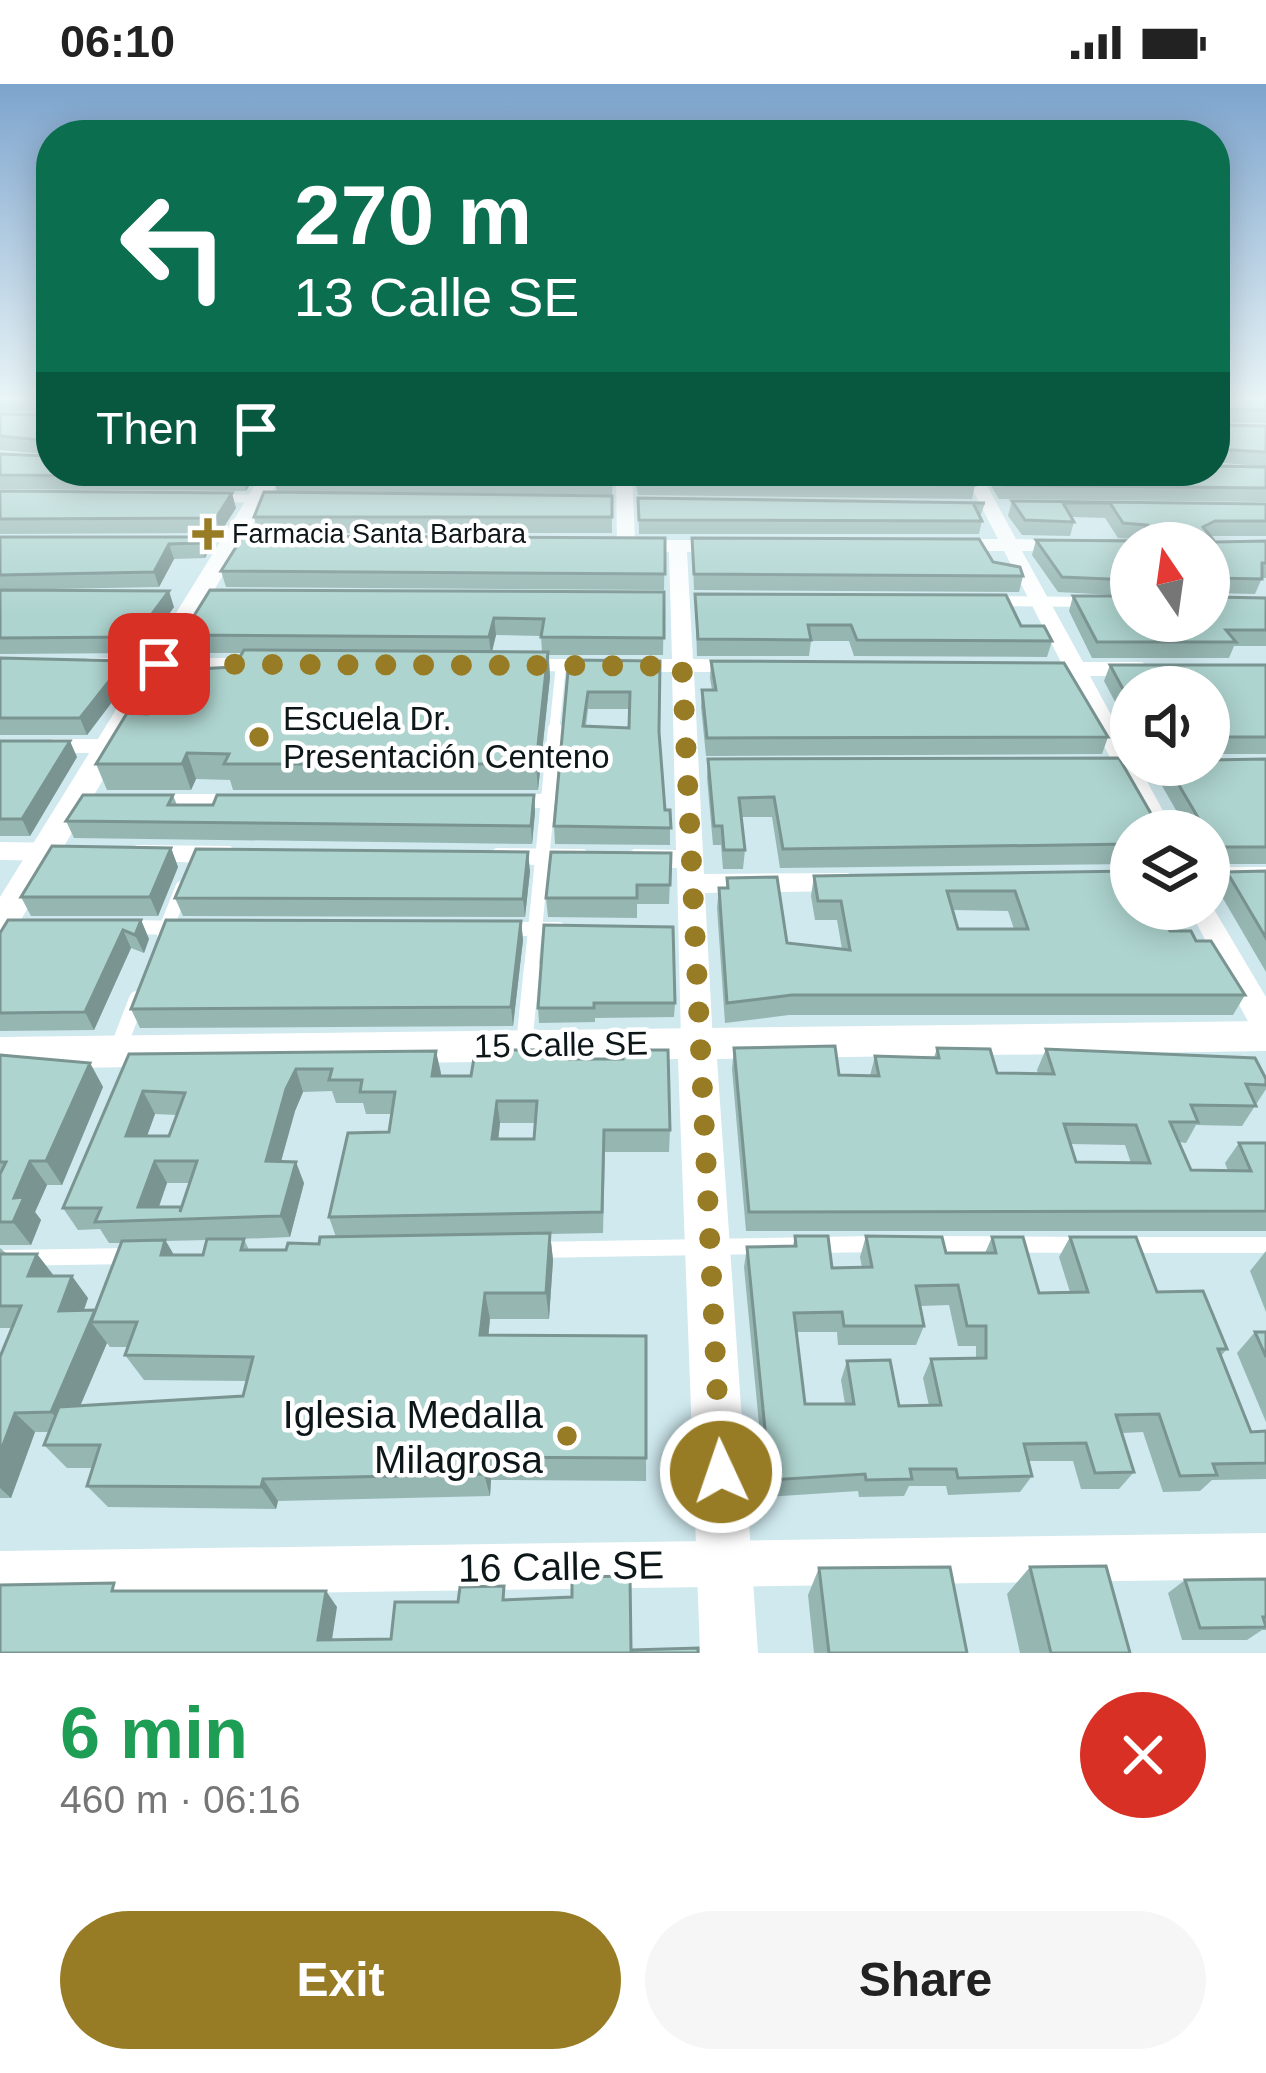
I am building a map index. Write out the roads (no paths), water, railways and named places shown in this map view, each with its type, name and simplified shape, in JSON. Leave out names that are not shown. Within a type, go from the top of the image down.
[{"type":"street","points":[[8,927],[46,851],[88,801],[109,746],[232,542],[269,499],[271,486]]},
{"type":"street","points":[[624,486],[626,546]]},
{"type":"street","points":[[979,486],[1077,669],[1110,753]]},
{"type":"street","points":[[915,545],[1110,545]]},
{"type":"street","points":[[602,546],[749,546]]},
{"type":"street","points":[[678,546],[682,666],[698,767],[681,929],[697,1042],[730,1653]]},
{"type":"street","points":[[68,663],[301,664]]},
{"type":"street","points":[[490,665],[775,667]]},
{"type":"street","points":[[1008,668],[1110,669]]},
{"type":"street","points":[[0,850],[265,856]]},
{"type":"street","points":[[473,857],[543,857],[690,872],[876,881]]},
{"type":"street","points":[[1230,876],[1266,876]]},
{"type":"street","points":[[1214,930],[1266,1026]]},
{"type":"street","name":"15 Calle SE","points":[[0,1053],[1266,1036]]},
{"type":"street","name":"16 Calle SE","points":[[0,1574],[1266,1556]]},
{"type":"lane","points":[[211,498],[269,499]]},
{"type":"lane","points":[[600,502],[646,503]]},
{"type":"lane","points":[[966,506],[1012,507]]},
{"type":"lane","points":[[974,601],[1108,602]]},
{"type":"lane","points":[[524,1044],[561,665]]},
{"type":"lane","points":[[44,746],[109,746]]},
{"type":"lane","points":[[147,801],[242,801]]},
{"type":"lane","points":[[501,801],[548,801]]},
{"type":"lane","points":[[158,948],[195,855]]},
{"type":"lane","points":[[119,927],[189,928]]},
{"type":"lane","points":[[490,928],[581,929]]},
{"type":"lane","points":[[117,1051],[141,989]]},
{"type":"lane","points":[[520,1250],[895,1244]]},
{"type":"lane","points":[[918,1244],[1266,1245]]},
{"type":"lane","points":[[0,1258],[166,1256]]},
{"type":"place","name":"Farmacia Santa Barbara","points":[[208,534]]},
{"type":"place","name":"Escuela Dr. Presentación Centeno","points":[[259,737]]},
{"type":"place","name":"Iglesia Medalla Milagrosa","points":[[567,1436]]}]
